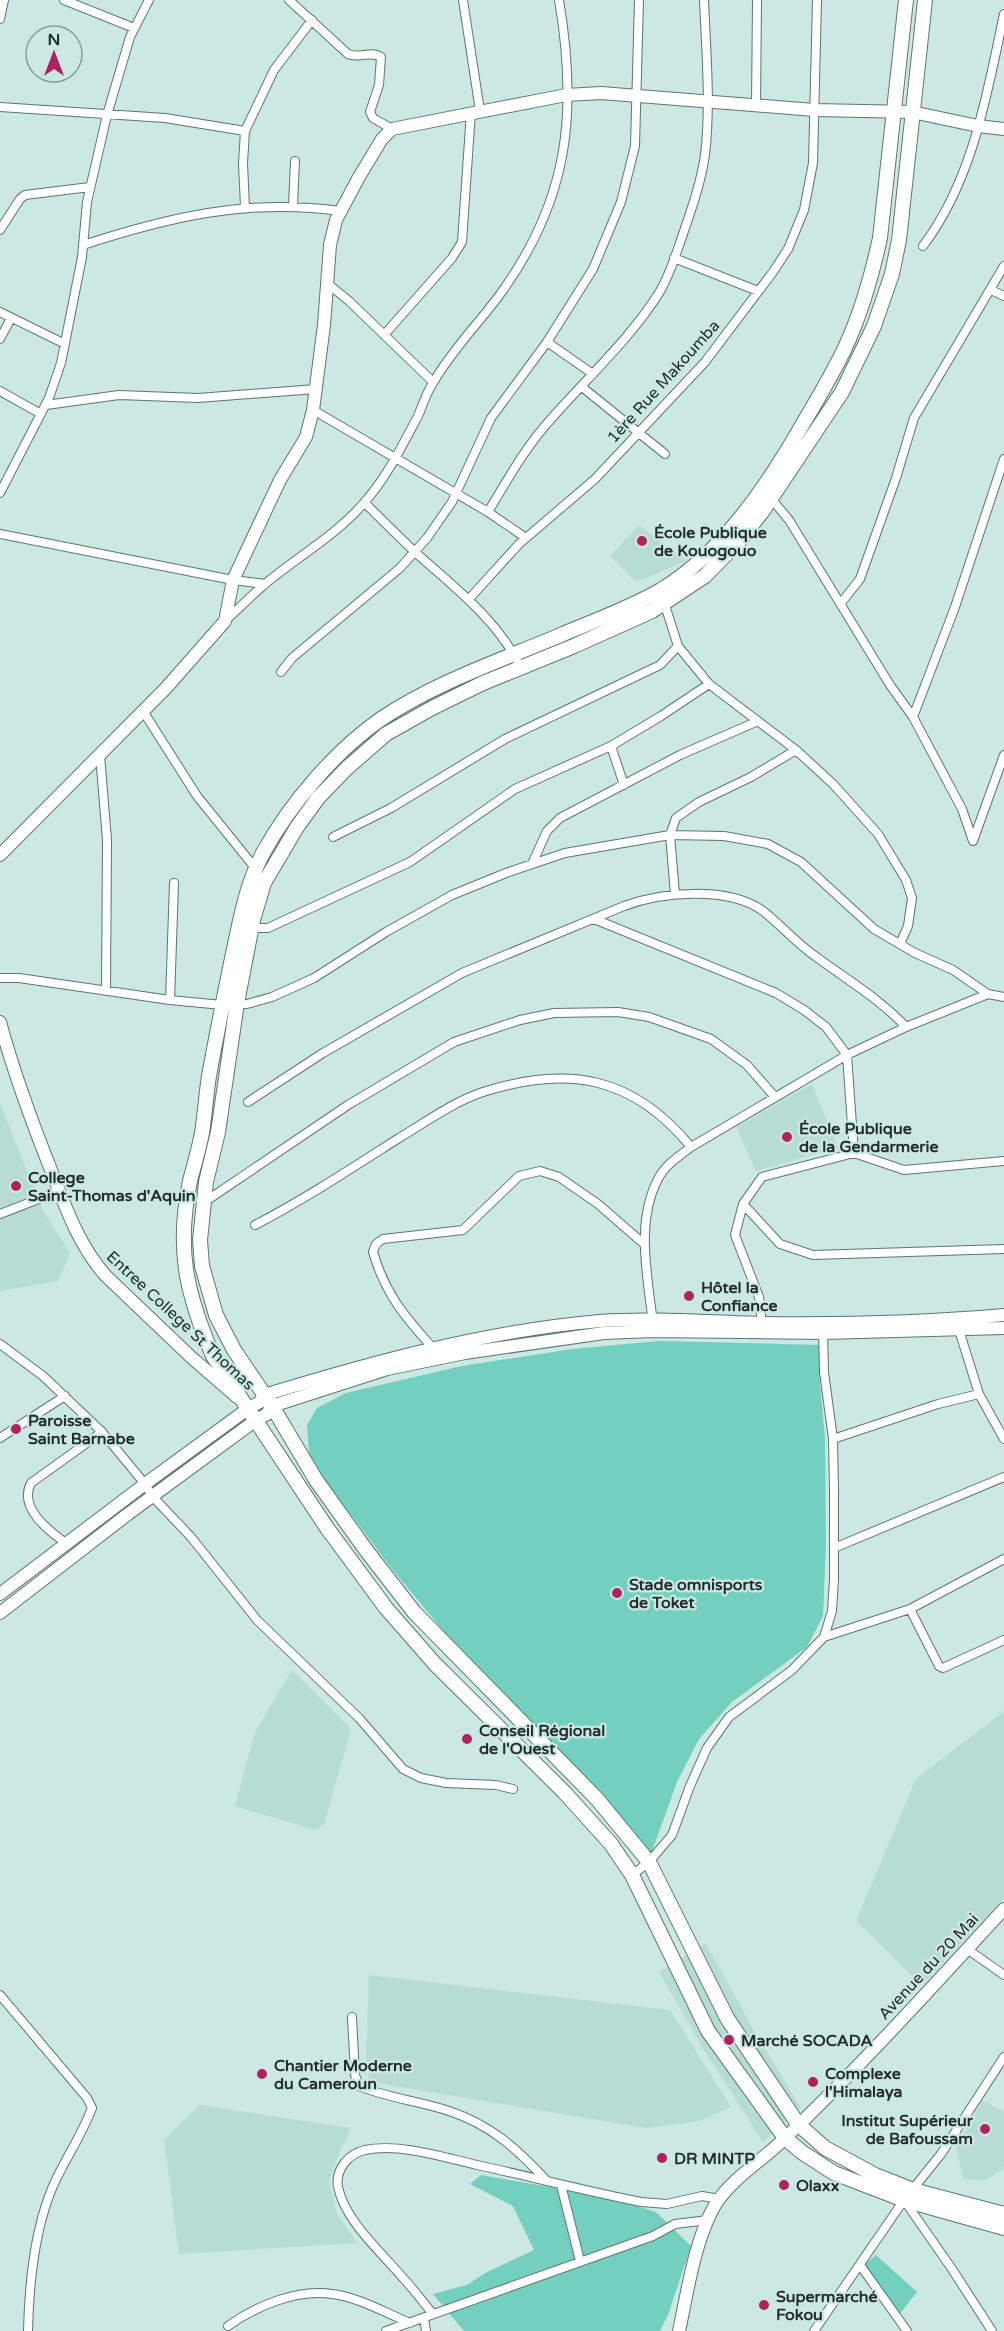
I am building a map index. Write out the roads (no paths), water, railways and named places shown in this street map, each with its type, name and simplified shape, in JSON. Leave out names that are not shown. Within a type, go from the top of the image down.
[{"type":"main road","points":[[906,0],[880,237],[873,269],[854,326],[836,365],[767,494],[740,540],[705,576],[665,604],[521,669],[483,683],[432,708],[386,734],[347,768],[318,798],[264,883],[251,928],[237,1003],[218,1132],[203,1204],[200,1240],[207,1290],[216,1316],[234,1350],[268,1400],[316,1480],[414,1612],[597,1798],[649,1862],[727,2018],[798,2124],[825,2148],[909,2195],[1004,2214]]},
{"type":"main road","points":[[925,0],[899,240],[892,274],[874,326],[842,392],[767,494],[689,571],[660,590],[620,611],[441,685],[380,720],[334,759],[296,804],[264,853],[249,884],[222,1005],[202,1133],[186,1210],[183,1251],[187,1286],[199,1324],[213,1356],[327,1528],[386,1608],[435,1664],[565,1793],[611,1844],[632,1875],[708,2031],[785,2138],[834,2173],[909,2195],[1004,2228]]},
{"type":"street","points":[[0,19],[4,0]]},
{"type":"street","points":[[64,0],[134,28]]},
{"type":"street","points":[[0,494],[46,405],[56,380],[83,245],[90,187],[107,115],[134,28],[149,0]]},
{"type":"street","points":[[290,0],[348,54],[358,56],[374,54],[381,57],[380,82],[370,112],[373,118],[392,129]]},
{"type":"street","points":[[384,335],[452,258],[462,242],[476,112],[463,0]]},
{"type":"street","points":[[0,855],[143,711],[225,621],[265,584],[365,503],[396,458],[433,382],[506,286],[541,226],[560,173],[566,138],[566,95],[564,40],[559,0]]},
{"type":"street","points":[[281,672],[292,658],[400,568],[415,552],[445,513],[491,418],[547,342],[593,269],[621,202],[635,146],[639,0]]},
{"type":"street","points":[[488,512],[529,446],[552,417],[593,374],[654,300],[665,282],[693,204],[704,157],[707,100],[704,0]]},
{"type":"street","points":[[756,106],[757,0]]},
{"type":"street","name":"1ère Rue Makoumba","points":[[469,598],[526,538],[595,479],[705,362],[788,249],[804,210],[813,163],[817,0]]},
{"type":"street","points":[[923,246],[935,230],[955,193],[968,162],[1004,14]]},
{"type":"street","points":[[245,207],[243,163],[246,131],[274,70],[312,20]]},
{"type":"street","points":[[225,621],[233,580],[280,480],[306,437],[314,410],[330,245],[340,211],[382,139],[392,129],[566,95],[601,93],[814,110],[912,112],[1004,129]]},
{"type":"street","points":[[0,107],[165,118],[246,131]]},
{"type":"street","points":[[293,206],[296,161]]},
{"type":"street","points":[[0,230],[25,195],[90,187]]},
{"type":"street","points":[[83,245],[167,220],[245,207],[293,206],[340,211]]},
{"type":"street","points":[[675,258],[758,291]]},
{"type":"street","points":[[841,603],[860,579],[881,523],[914,418],[1004,266]]},
{"type":"street","points":[[327,284],[349,301],[433,382]]},
{"type":"street","points":[[991,290],[1004,296]]},
{"type":"street","points":[[0,312],[65,344]]},
{"type":"street","points":[[0,339],[11,318]]},
{"type":"street","points":[[547,342],[593,374]]},
{"type":"street","points":[[582,387],[665,454]]},
{"type":"street","points":[[46,405],[119,395],[198,399],[316,389]]},
{"type":"street","points":[[0,391],[41,414]]},
{"type":"street","points":[[314,410],[488,512],[526,538]]},
{"type":"street","points":[[913,717],[955,608],[1004,459]]},
{"type":"street","points":[[767,494],[789,520],[890,685],[913,717],[962,809],[973,841],[1004,755]]},
{"type":"street","points":[[365,503],[415,552],[469,598],[515,655],[521,669]]},
{"type":"street","points":[[0,534],[233,580],[265,584]]},
{"type":"street","points":[[660,590],[678,646],[709,684],[796,750],[833,784],[879,834],[906,879],[912,898],[908,926],[900,944]]},
{"type":"street","points":[[333,837],[391,808],[505,739],[660,665],[678,646]]},
{"type":"street","points":[[251,928],[268,928],[410,862],[515,789],[611,746],[709,684]]},
{"type":"street","points":[[143,711],[197,796],[256,869]]},
{"type":"street","points":[[532,864],[538,848],[553,823],[680,755],[758,721]]},
{"type":"street","points":[[611,746],[624,785]]},
{"type":"street","points":[[675,894],[670,835],[676,818],[686,809],[751,777],[796,750]]},
{"type":"street","points":[[100,755],[107,840],[106,991]]},
{"type":"street","points":[[0,978],[19,978],[170,1000],[222,1005],[247,1004],[272,997],[314,978],[386,932],[453,895],[565,852],[670,835],[724,836],[768,844],[801,862],[874,929],[953,970],[988,994],[1004,997]]},
{"type":"street","points":[[170,1000],[174,884]]},
{"type":"street","points":[[248,1102],[323,1053],[462,973],[647,897],[675,894],[722,897],[762,911],[792,939],[882,1005],[906,1027]]},
{"type":"street","points":[[594,919],[776,993],[826,1027],[847,1055],[854,1154]]},
{"type":"street","points":[[653,1325],[644,1244],[646,1222],[651,1196],[658,1177],[673,1160],[691,1147],[847,1055],[906,1027],[988,994]]},
{"type":"street","points":[[203,1204],[348,1105],[454,1042],[496,1027],[554,1013],[618,1012],[649,1017],[678,1026],[711,1039],[731,1051],[747,1065],[775,1097]]},
{"type":"street","name":"Entree College St Thomas","points":[[0,1022],[36,1133],[82,1243],[94,1262],[253,1414]]},
{"type":"street","points":[[255,1225],[294,1204],[441,1112],[482,1092],[538,1079],[582,1079],[626,1091],[651,1106],[676,1129],[691,1147]]},
{"type":"street","points":[[762,1323],[759,1297],[735,1235],[743,1204],[762,1177],[854,1154],[904,1170],[1004,1161]]},
{"type":"street","points":[[432,1347],[394,1303],[384,1284],[373,1252],[376,1244],[383,1239],[463,1230],[519,1176],[540,1171],[559,1177],[598,1204],[644,1244]]},
{"type":"street","points":[[0,1214],[59,1191]]},
{"type":"street","points":[[743,1204],[780,1244],[813,1255],[1004,1249]]},
{"type":"street","points":[[268,1400],[387,1369],[465,1353],[653,1325],[762,1323],[823,1328],[1004,1315]]},
{"type":"street","points":[[268,1400],[385,1359],[432,1347],[544,1327],[602,1321],[653,1325],[823,1328],[959,1330],[1004,1328]]},
{"type":"street","points":[[823,1328],[824,1372],[833,1439],[834,1548],[831,1611],[824,1637]]},
{"type":"street","points":[[959,1330],[979,1394],[1004,1439]]},
{"type":"street","points":[[0,1344],[43,1376],[102,1432],[145,1484],[152,1496],[191,1537],[257,1620],[360,1718],[403,1769],[421,1778],[446,1783],[496,1785],[513,1789]]},
{"type":"street","points":[[833,1439],[938,1404],[979,1394]]},
{"type":"street","points":[[0,1438],[65,1396]]},
{"type":"street","points":[[0,1594],[145,1484],[253,1414],[267,1414],[268,1400]]},
{"type":"street","points":[[0,1613],[152,1496],[253,1414]]},
{"type":"street","points":[[67,1544],[37,1517],[28,1500],[27,1491],[31,1483],[102,1432]]},
{"type":"street","points":[[834,1548],[1004,1478]]},
{"type":"street","points":[[632,1875],[649,1862],[672,1835],[707,1748],[729,1717],[792,1670],[824,1637],[910,1609],[1004,1559]]},
{"type":"street","points":[[910,1609],[939,1666],[943,1668],[1004,1640]]},
{"type":"street","name":"Avenue du 20 Mai","points":[[679,2331],[700,2242],[719,2199],[846,2077],[1004,1909]]},
{"type":"street","points":[[967,1949],[1004,1975]]},
{"type":"street","points":[[2,2000],[87,2098],[92,2108],[52,2188],[42,2219],[28,2301],[28,2331]]},
{"type":"street","points":[[352,2017],[355,2075],[359,2086],[374,2093],[448,2110],[487,2127],[511,2144],[546,2180]]},
{"type":"street","points":[[817,2329],[909,2195],[941,2154],[1004,2057]]},
{"type":"street","points":[[433,2314],[404,2278],[372,2246],[349,2212],[339,2188],[338,2178],[340,2169],[350,2156],[365,2150],[395,2149],[441,2156],[561,2185],[659,2205],[695,2197],[719,2199]]},
{"type":"street","points":[[561,2185],[580,2261]]},
{"type":"street","points":[[909,2195],[952,2269],[992,2331]]},
{"type":"street","points":[[386,2331],[653,2236],[675,2224],[708,2220]]},
{"type":"street","points":[[860,2265],[907,2331]]},
{"type":"street","points":[[228,2326],[259,2307],[319,2293],[354,2300],[410,2323]]},
{"type":"street","points":[[423,2318],[426,2331]]},
{"type":"place","name":"École Publique de Kouogouo","points":[[642,541]]},
{"type":"place","name":"École Publique de la Gendarmerie","points":[[787,1137]]},
{"type":"place","name":"College Saint-Thomas d'Aquin","points":[[16,1186]]},
{"type":"place","name":"Hôtel la Confiance","points":[[689,1296]]},
{"type":"place","name":"Paroisse Saint Barnabe","points":[[16,1429]]},
{"type":"place","name":"Stade omnisports de Toket","points":[[617,1593]]},
{"type":"place","name":"Conseil Régional de l'Ouest","points":[[467,1739]]},
{"type":"place","name":"Marché SOCADA","points":[[729,2040]]},
{"type":"place","name":"Chantier Moderne du Cameroun","points":[[262,2074]]},
{"type":"place","name":"Complexe l'Himalaya","points":[[813,2082]]},
{"type":"place","name":"Institut Supérieur de Bafoussam","points":[[985,2129]]},
{"type":"place","name":"DR MINTP","points":[[662,2158]]},
{"type":"place","name":"Olaxx","points":[[784,2185]]},
{"type":"place","name":"Supermarché Fokou","points":[[764,2305]]}]
